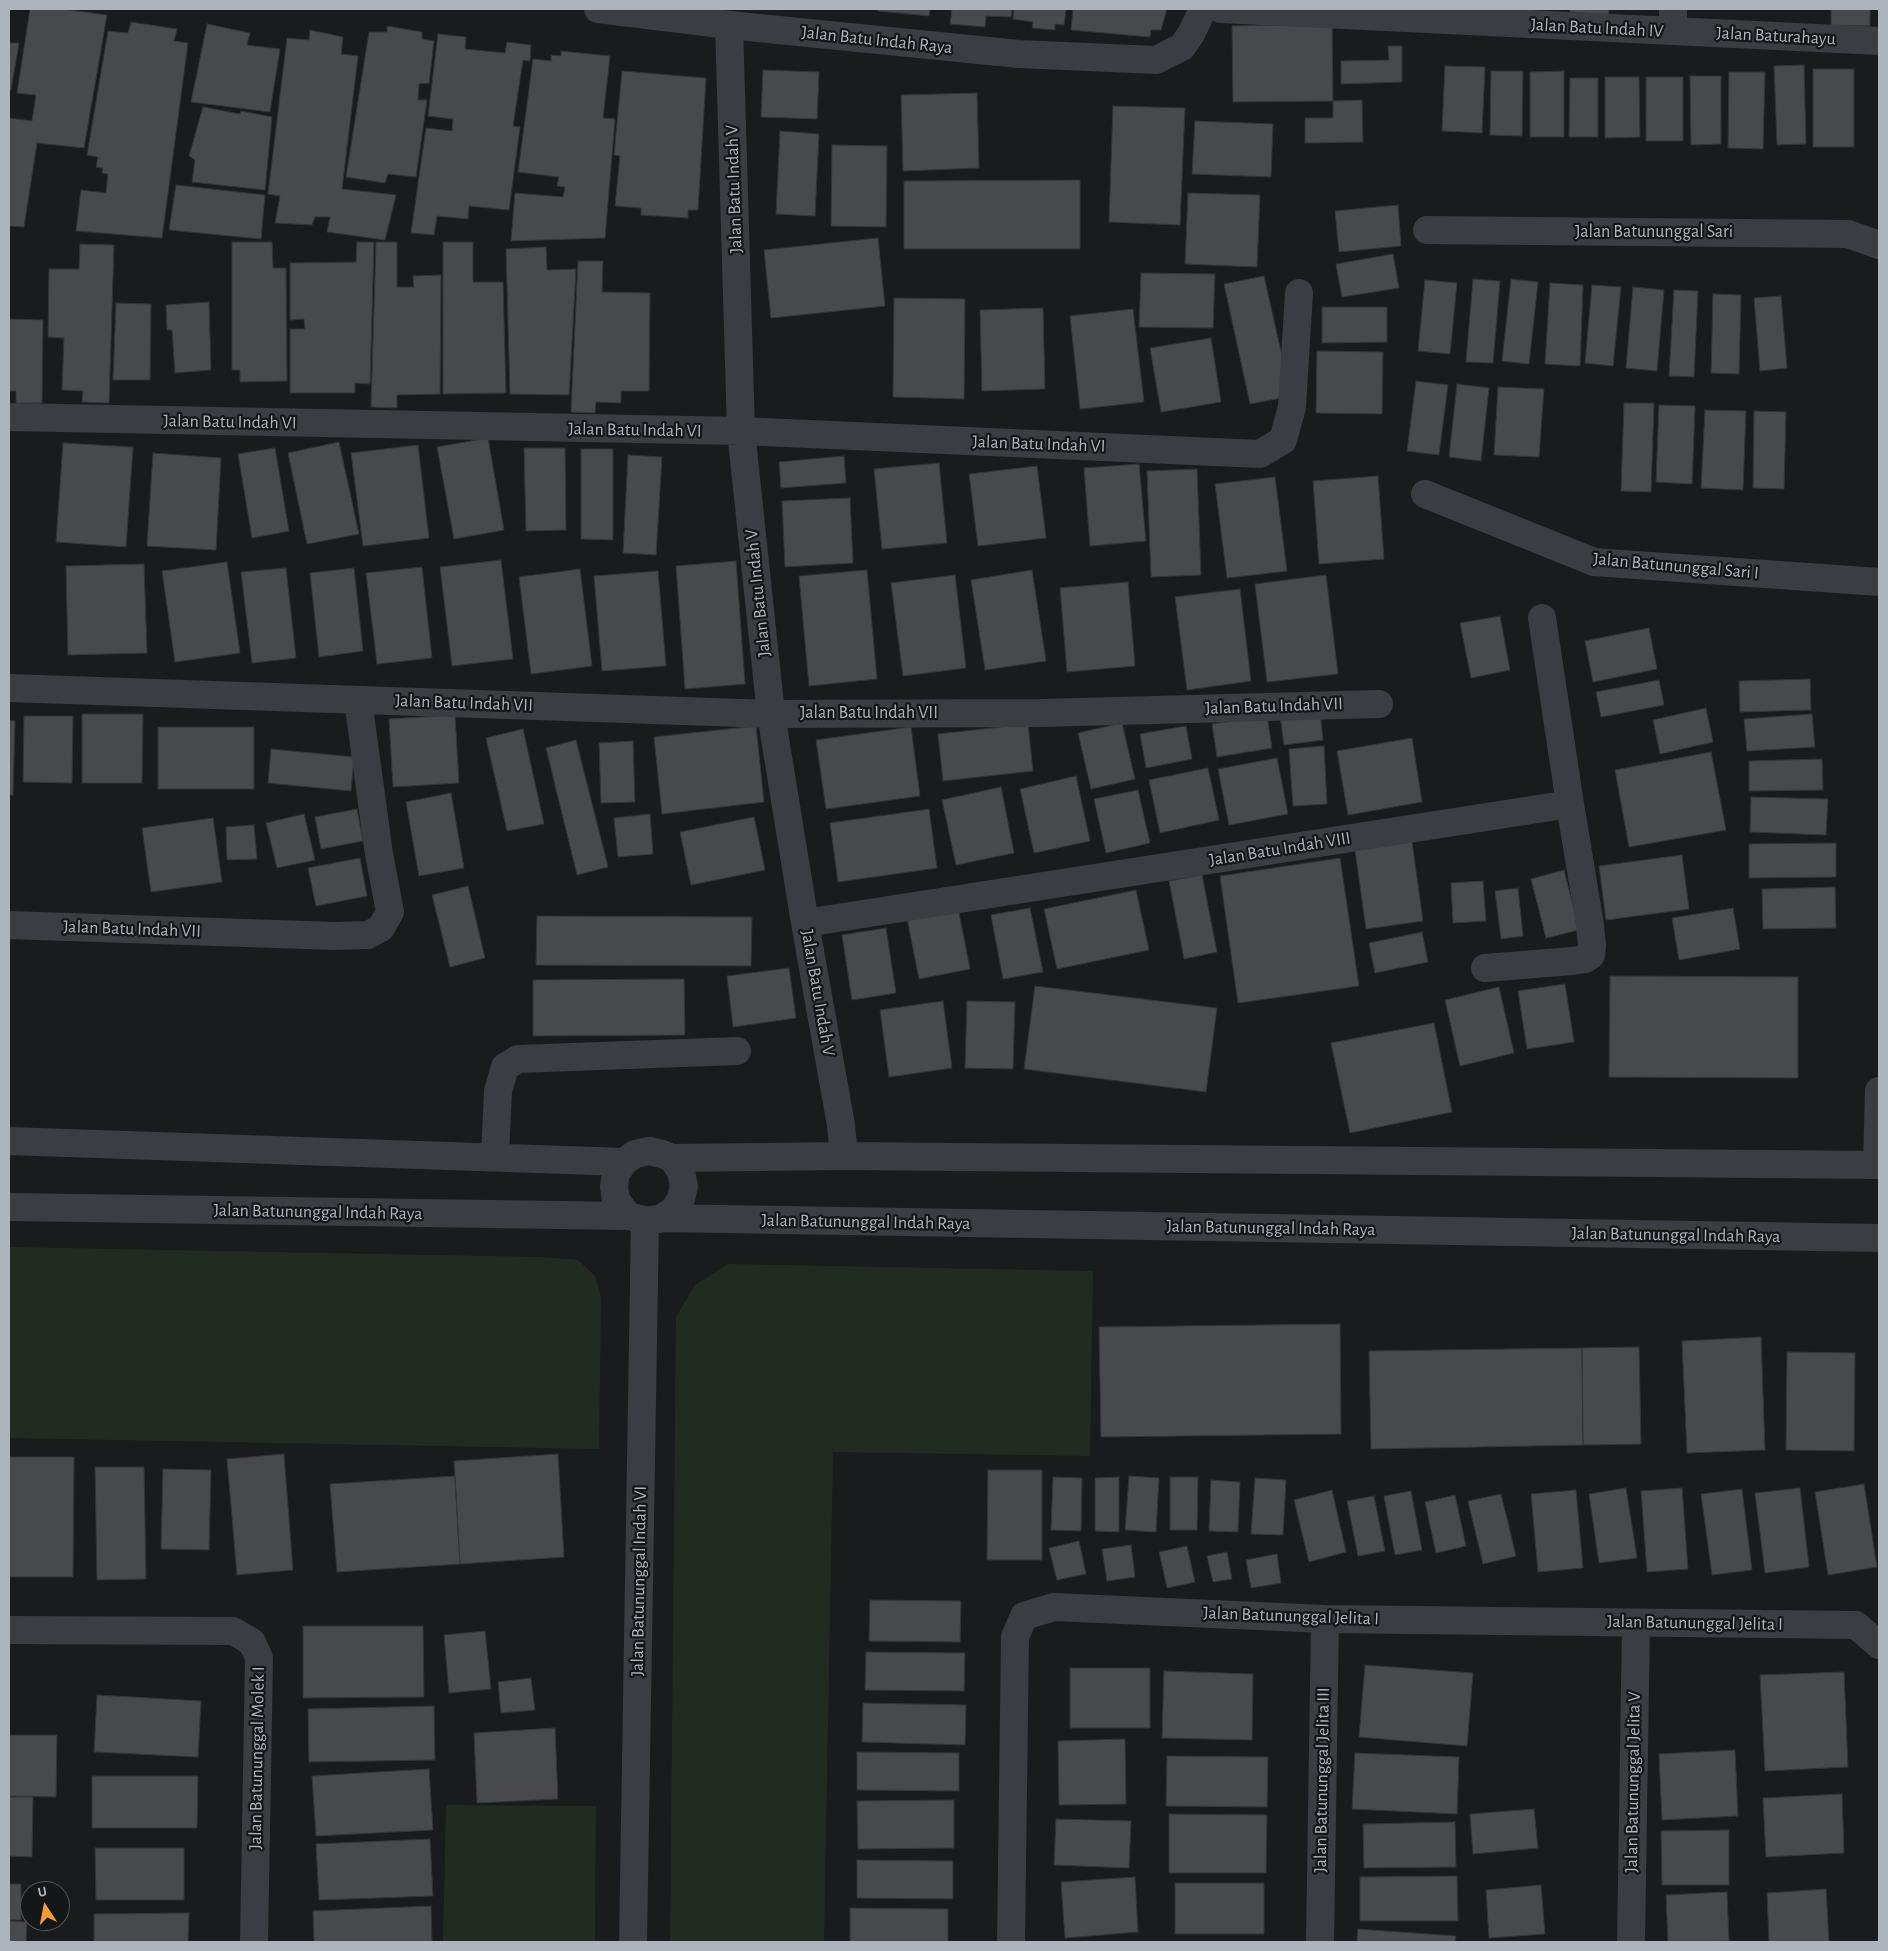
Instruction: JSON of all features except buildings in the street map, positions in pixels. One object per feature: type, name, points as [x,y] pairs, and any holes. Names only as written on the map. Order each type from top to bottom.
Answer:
[{"type":"street","name":"Jalan Batu Indah Raya","points":[[598,9],[672,13],[729,24],[1019,54],[1156,60],[1182,47],[1191,34],[1203,9]]},
{"type":"street","name":"Jalan Batu Indah IV","points":[[1221,9],[1673,20]]},
{"type":"street","name":"Jalan Baturahayu","points":[[1673,20],[1879,42]]},
{"type":"street","name":"Jalan Batu Indah V","points":[[729,24],[741,431],[771,714],[805,923],[832,1069],[844,1156]]},
{"type":"street","name":"Jalan Batununggal Sari","points":[[1427,230],[1848,234],[1879,245]]},
{"type":"street","name":"Jalan Batu Indah VI","points":[[9,417],[741,431],[1260,454],[1283,440],[1292,406],[1299,293]]},
{"type":"street","name":"Jalan Batununggal Sari I","points":[[1425,494],[1594,562],[1879,582]]},
{"type":"street","points":[[1485,968],[1572,961],[1585,959],[1591,955],[1590,925],[1542,618]]},
{"type":"street","name":"Jalan Batu Indah VII","points":[[9,688],[771,714],[1041,713],[1379,704]]},
{"type":"street","name":"Jalan Batu Indah VII","points":[[9,925],[335,936],[368,935],[381,928],[390,912],[379,854],[358,700]]},
{"type":"street","name":"Jalan Batu Indah VIII","points":[[805,923],[1570,804]]},
{"type":"street","points":[[495,1156],[498,1091],[505,1067],[518,1059],[737,1051]]},
{"type":"street","points":[[672,1158],[681,1172],[684,1186],[681,1199],[674,1210],[645,1218],[616,1200],[614,1187],[616,1173],[624,1162],[635,1154],[649,1151],[672,1158],[844,1156],[1878,1165],[1879,1091]]},
{"type":"street","points":[[9,1141],[495,1156],[624,1162]]},
{"type":"street","name":"Jalan Batununggal Indah Raya","points":[[9,1207],[1879,1238]]},
{"type":"street","name":"Jalan Batununggal Indah VI","points":[[632,1942],[645,1218]]},
{"type":"street","name":"Jalan Batununggal Jelita I","points":[[1011,1942],[1015,1637],[1024,1616],[1054,1607],[1325,1619],[1856,1625],[1879,1644]]},
{"type":"street","name":"Jalan Batununggal Jelita III","points":[[1320,1942],[1325,1619]]},
{"type":"street","name":"Jalan Batununggal Jelita V","points":[[1631,1942],[1636,1623]]},
{"type":"street","name":"Jalan Batununggal Molek I","points":[[9,1630],[234,1631],[252,1642],[259,1658],[254,1942]]},
{"type":"shaded area","points":[[9,1247],[540,1257],[578,1260],[595,1276],[601,1298],[599,1449],[9,1438]]},
{"type":"shaded area","points":[[728,1264],[1093,1271],[1090,1456],[833,1452],[824,1942],[670,1942],[676,1317],[695,1285]]},
{"type":"shaded area","points":[[446,1805],[596,1806],[595,1942],[443,1942]]}]
